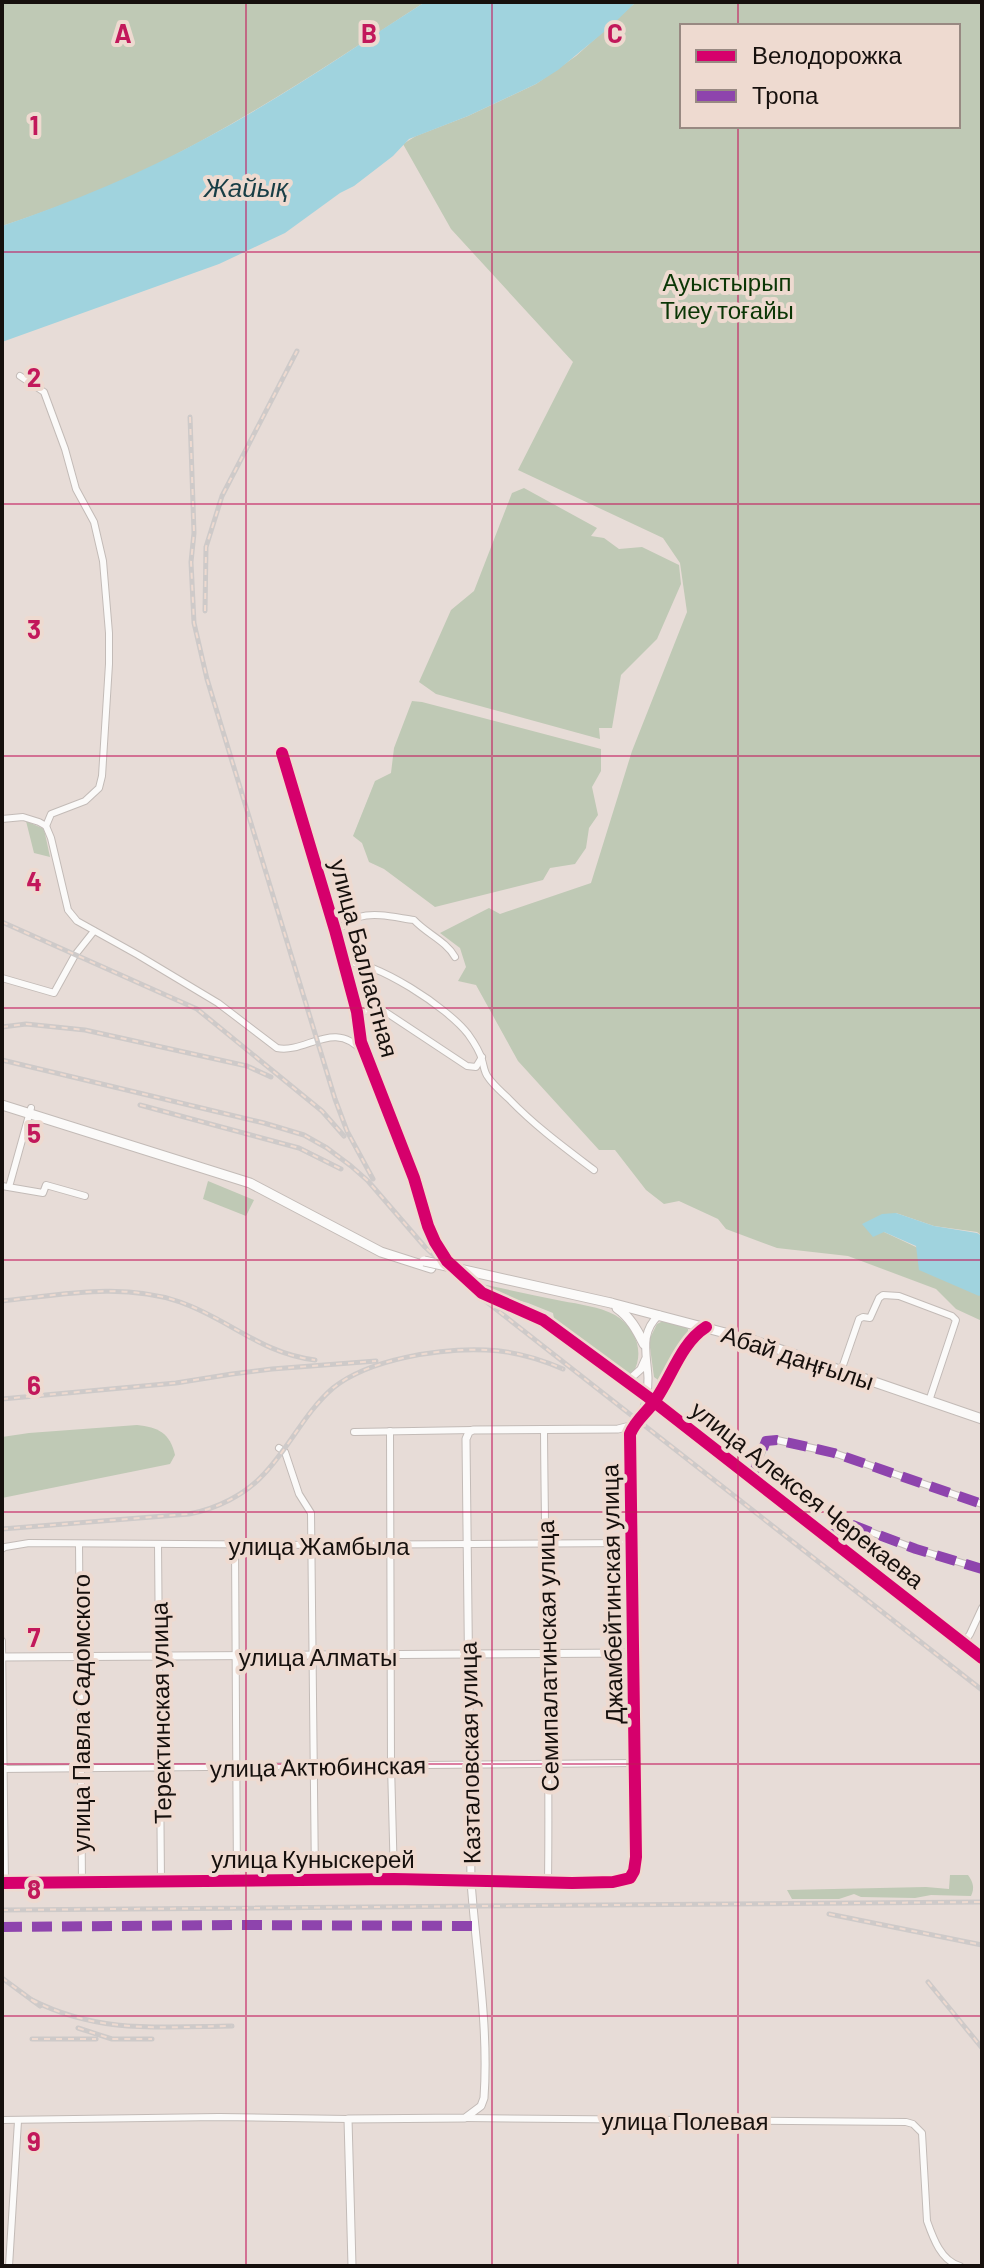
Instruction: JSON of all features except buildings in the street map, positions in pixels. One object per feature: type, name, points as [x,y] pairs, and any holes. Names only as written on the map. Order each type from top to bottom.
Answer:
[{"type":"main road","name":"Абай даңғылы","points":[[2,1102],[253,1178],[385,1248],[428,1265],[611,1303],[706,1327],[982,1419]]},
{"type":"main road","points":[[611,1303],[625,1314],[644,1344]]},
{"type":"street","points":[[20,376],[44,392],[76,489],[94,522],[103,561],[109,633],[108,690],[99,788],[85,801],[51,814],[46,826]]},
{"type":"street","name":"улица Балластная","points":[[282,753],[335,930],[357,1012],[361,1042],[414,1178],[428,1226],[447,1261]]},
{"type":"street","points":[[2,819],[23,817],[46,826],[68,910],[77,921],[218,1003],[277,1048],[287,1049],[320,1039],[337,1038],[354,1043],[369,1062]]},
{"type":"street","points":[[335,930],[356,917],[414,920],[449,947],[455,957]]},
{"type":"street","points":[[2,978],[54,993],[75,955],[94,931]]},
{"type":"street","points":[[343,962],[355,961],[373,968],[448,1013],[468,1034],[482,1057],[486,1075],[521,1112],[594,1170]]},
{"type":"street","points":[[357,1012],[381,1009],[467,1066],[476,1067],[482,1057]]},
{"type":"street","points":[[31,1111],[6,1186],[43,1193],[46,1185],[85,1196]]},
{"type":"street","name":"улица Алексея Черекаева","points":[[447,1261],[482,1293],[543,1320],[651,1399],[982,1658]]},
{"type":"street","points":[[841,1371],[859,1319],[870,1318],[883,1295],[899,1296],[956,1320],[929,1401]]},
{"type":"street","points":[[651,1399],[644,1344],[648,1329],[659,1315]]},
{"type":"street","points":[[354,1432],[618,1429],[634,1425],[691,1340],[706,1327]]},
{"type":"street","points":[[619,1376],[631,1378],[636,1375],[646,1358]]},
{"type":"street","name":"Джамбейтинская улица","points":[[624,1881],[633,1875],[636,1866],[630,1444],[634,1425]]},
{"type":"street","name":"Казталовская улица","points":[[465,2118],[481,2106],[486,2078],[482,1981],[474,1936],[471,1881],[465,1443],[467,1435],[473,1430]]},
{"type":"street","name":"Семипалатинская улица","points":[[544,1430],[550,1764],[548,1882]]},
{"type":"street","points":[[390,1431],[394,1879]]},
{"type":"street","points":[[752,1477],[766,1441],[777,1440],[834,1453],[982,1504]]},
{"type":"street","points":[[279,1448],[285,1452],[299,1494],[311,1513],[315,1880]]},
{"type":"street","points":[[830,1539],[839,1525],[847,1523],[982,1569]]},
{"type":"street","name":"улица Жамбыла","points":[[4,1548],[29,1543],[633,1543]]},
{"type":"street","name":"улица Павла Садомского","points":[[79,1544],[82,1882]]},
{"type":"street","name":"Теректинская улица","points":[[158,1544],[161,1881]]},
{"type":"street","points":[[235,1545],[237,1881]]},
{"type":"street","points":[[963,1644],[982,1608]]},
{"type":"street","points":[[2,1641],[4,1883]]},
{"type":"street","name":"улица Алматы","points":[[3,1657],[634,1653]]},
{"type":"street","name":"улица Актюбинская","points":[[3,1769],[635,1763]]},
{"type":"street","name":"улица Куныскерей","points":[[4,1883],[394,1879],[624,1881]]},
{"type":"street","points":[[2,2120],[465,2118]]},
{"type":"street","name":"улица Полевая","points":[[465,2118],[906,2122],[922,2133],[929,2228],[946,2259],[960,2266]]},
{"type":"street","points":[[348,2119],[352,2266]]},
{"type":"street","points":[[9,2266],[18,2121]]},
{"type":"green space","points":[[2,2],[425,2],[216,133],[109,187],[2,226]]},
{"type":"green space","name":"Ауыстырып Тиеу тоғайы","points":[[636,2],[982,2],[982,1236],[977,1232],[934,1226],[896,1213],[884,1232],[916,1247],[979,1295],[982,1294],[982,1321],[956,1309],[936,1289],[848,1256],[777,1248],[726,1229],[718,1219],[679,1201],[664,1204],[646,1190],[615,1150],[599,1150],[518,1061],[476,985],[458,981],[466,967],[460,948],[440,933],[489,908],[500,914],[591,883],[632,751],[687,612],[680,563],[663,538],[518,470],[573,362],[451,229],[403,144],[536,84],[576,56]]},
{"type":"green space","points":[[524,488],[597,528],[591,536],[604,538],[619,549],[642,547],[679,565],[681,584],[657,639],[621,675],[612,728],[599,728],[600,739],[436,694],[419,682],[451,610],[474,591],[512,493]]},
{"type":"green space","points":[[412,701],[601,749],[601,771],[592,787],[598,815],[589,828],[586,848],[575,864],[550,868],[543,880],[435,907],[384,869],[369,862],[362,843],[353,836],[375,781],[391,773],[394,748]]},
{"type":"green space","points":[[26,821],[44,829],[50,857],[34,853]]},
{"type":"green space","points":[[208,1181],[254,1200],[246,1216],[203,1199]]},
{"type":"green space","points":[[477,1283],[589,1306],[615,1315],[628,1326],[636,1341],[638,1357],[633,1373],[621,1373],[555,1324],[553,1313],[491,1293]]},
{"type":"green space","points":[[663,1321],[684,1325],[688,1336],[661,1382],[654,1377],[649,1340],[657,1324]]},
{"type":"green space","points":[[137,1425],[151,1427],[166,1436],[175,1455],[170,1464],[2,1498],[2,1437]]},
{"type":"green space","points":[[950,1875],[968,1875],[973,1885],[971,1896],[931,1895],[915,1898],[861,1897],[854,1894],[839,1899],[792,1899],[787,1890],[949,1889]]},
{"type":"water","name":"Жайық","points":[[425,2],[636,2],[558,70],[536,84],[468,116],[409,139],[393,156],[354,186],[285,233],[219,264],[2,342],[2,226],[107,186],[208,137],[291,89]]},
{"type":"water","points":[[896,1213],[934,1226],[982,1236],[982,1294],[979,1296],[919,1270],[916,1246],[884,1232],[873,1237],[862,1224],[882,1214]]},
{"type":"railway","points":[[205,611],[206,547],[222,496],[297,351]]},
{"type":"railway","points":[[190,417],[194,623],[207,679],[335,1099],[347,1131],[373,1179]]},
{"type":"railway","points":[[2,922],[197,1009],[322,1111],[344,1136]]},
{"type":"railway","points":[[2,1027],[26,1024],[85,1030],[247,1066],[271,1077]]},
{"type":"railway","points":[[2,1060],[264,1123],[304,1135],[327,1148],[368,1181],[425,1247],[469,1288],[982,1690]]},
{"type":"railway","points":[[140,1105],[299,1148],[341,1169]]},
{"type":"railway","points":[[2,1301],[114,1291],[158,1296],[198,1309],[278,1350],[315,1360]]},
{"type":"railway","points":[[2,1529],[189,1514],[220,1505],[239,1495],[264,1474],[333,1388],[366,1370],[406,1357],[486,1350],[525,1356],[563,1369]]},
{"type":"railway","points":[[2,1399],[176,1383],[272,1369],[376,1361]]},
{"type":"railway","points":[[2,1910],[982,1902]]},
{"type":"railway","points":[[829,1914],[982,1945]]},
{"type":"railway","points":[[2,1978],[40,2006]]},
{"type":"railway","points":[[928,1982],[982,2048]]},
{"type":"railway","points":[[32,2000],[81,2019],[106,2023],[155,2027],[232,2026]]},
{"type":"railway","points":[[78,2028],[112,2039],[152,2039]]},
{"type":"railway","points":[[32,2039],[96,2039]]},
{"type":"marked path","points":[[752,1477],[766,1441],[777,1440],[834,1453],[982,1504]]},
{"type":"marked path","points":[[830,1539],[839,1525],[847,1523],[982,1569]]},
{"type":"marked path","points":[[2,1927],[474,1926]]},
{"type":"cycle path","points":[[282,753],[335,930],[357,1012],[361,1042],[414,1178],[428,1226],[447,1261],[482,1293],[543,1320],[648,1397],[982,1658]]},
{"type":"cycle path","points":[[2,1883],[394,1879],[572,1883],[613,1882],[630,1878],[636,1857],[630,1434],[656,1399],[683,1351],[706,1327]]}]
